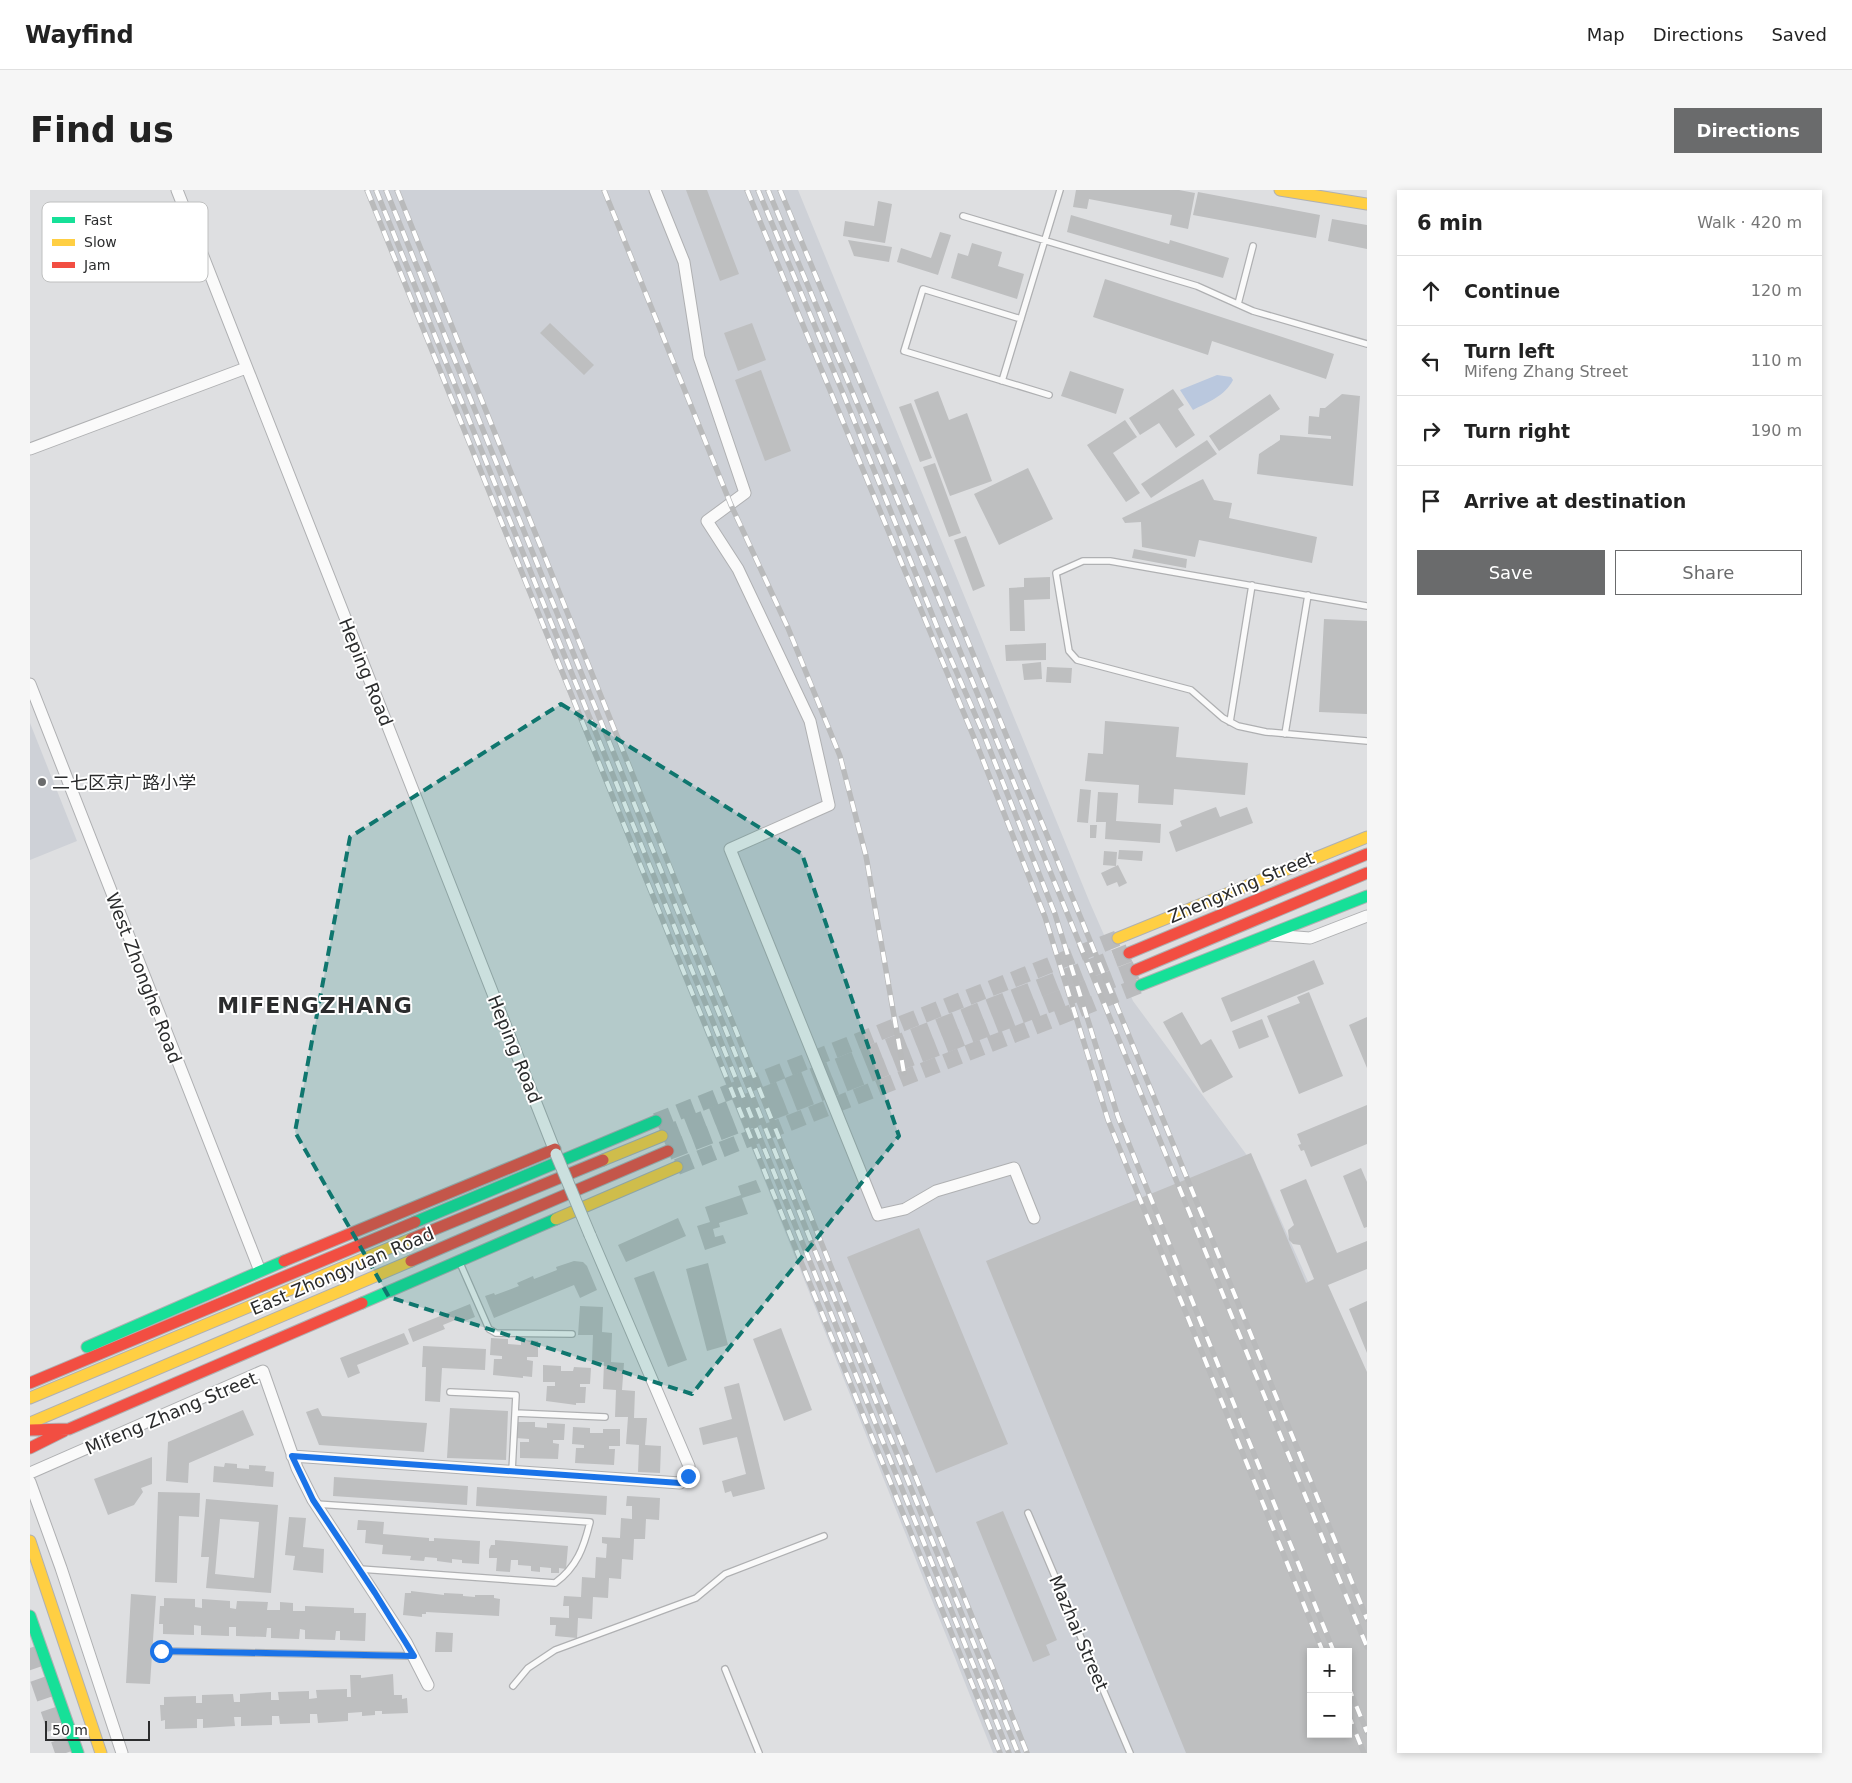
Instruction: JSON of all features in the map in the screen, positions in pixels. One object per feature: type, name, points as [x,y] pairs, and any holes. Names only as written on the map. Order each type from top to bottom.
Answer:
[{"type":"main road","points":[[1280,190],[1367,204]]},
{"type":"main road","points":[[1118,938],[1367,836]]},
{"type":"main road","name":"Zhengxing Street","points":[[1128,953],[1367,854]]},
{"type":"main road","name":"Zhengxing Street","points":[[1136,970],[1367,874]]},
{"type":"main road","points":[[1141,985],[1367,896]]},
{"type":"main road","points":[[30,1383],[656,1121]]},
{"type":"main road","name":"East Zhongyuan Road","points":[[30,1398],[94,1369],[662,1136]]},
{"type":"main road","points":[[30,1372],[260,1271],[555,1151]]},
{"type":"main road","name":"East Zhongyuan Road","points":[[30,1423],[668,1151]]},
{"type":"main road","points":[[30,1448],[70,1428],[458,1259],[676,1167]]},
{"type":"main road","points":[[30,1430],[70,1428]]},
{"type":"main road","points":[[30,1541],[101,1753]]},
{"type":"main road","points":[[30,1616],[78,1753]]},
{"type":"street","name":"Heping Road","points":[[177,190],[182,202]]},
{"type":"street","points":[[655,190],[684,262],[699,356],[745,494],[708,521],[738,569],[810,721],[829,806],[730,848],[878,1216],[905,1209],[936,1192],[1014,1168],[1034,1218]]},
{"type":"street","name":"Heping Road","points":[[208,270],[555,1151],[689,1466],[688,1476],[680,1483],[292,1456]]},
{"type":"street","points":[[30,449],[246,368]]},
{"type":"street","name":"West Zhonghe Road","points":[[30,684],[260,1271]]},
{"type":"street","points":[[1269,935],[1310,938],[1367,916]]},
{"type":"street","name":"Mifeng Zhang Street","points":[[30,1473],[263,1372],[292,1456],[316,1504],[414,1656],[428,1685]]},
{"type":"street","points":[[30,1482],[61,1568],[122,1753]]},
{"type":"lane","points":[[1002,380],[1060,190]]},
{"type":"lane","points":[[963,216],[1197,286],[1238,304],[1367,344]]},
{"type":"lane","points":[[1238,304],[1253,246]]},
{"type":"lane","points":[[1021,319],[922,290],[904,351],[1049,395]]},
{"type":"lane","points":[[1367,606],[1102,560],[1083,560],[1056,573],[1069,651],[1077,660],[1191,690],[1222,718],[1248,728],[1285,734],[1367,741]]},
{"type":"lane","points":[[1230,722],[1252,585]]},
{"type":"lane","points":[[1285,734],[1308,595]]},
{"type":"lane","points":[[458,1259],[489,1329],[496,1333],[572,1334]]},
{"type":"lane","points":[[450,1392],[516,1395],[512,1472]]},
{"type":"lane","points":[[515,1413],[606,1417]]},
{"type":"lane","points":[[316,1504],[590,1522],[583,1548],[569,1573],[555,1583],[359,1569]]},
{"type":"lane","name":"Mazhai Street","points":[[1028,1513],[1130,1753]]},
{"type":"lane","points":[[513,1686],[528,1668],[555,1650],[696,1598],[725,1574],[824,1536]]},
{"type":"lane","points":[[696,1598],[699,1605]]},
{"type":"lane","points":[[161,1651],[414,1656]]},
{"type":"lane","points":[[725,1670],[759,1753]]},
{"type":"highlighted area","points":[[561,704],[802,854],[899,1136],[692,1394],[389,1297],[295,1132],[350,837]]},
{"type":"shaded area","points":[[365,190],[798,190],[1090,903],[1133,1001],[1260,1173],[1314,1295],[1367,1753],[993,1753],[762,1174]]},
{"type":"shaded area","points":[[1217,375],[1231,377],[1233,380],[1230,386],[1221,394],[1193,410],[1180,390]]},
{"type":"shaded area","name":"二七区京广路小学","points":[[30,723],[77,841],[30,860]]},
{"type":"building","points":[[686,190],[707,190],[739,274],[720,281]]},
{"type":"building","points":[[1076,190],[1179,190],[1195,193],[1188,229],[1170,225],[1172,215],[1089,199],[1087,209],[1073,207]]},
{"type":"building","points":[[1198,192],[1320,215],[1316,238],[1193,215]]},
{"type":"building","points":[[878,201],[892,204],[885,243],[843,236],[845,221],[874,226]]},
{"type":"building","points":[[1071,215],[1169,244],[1170,240],[1229,258],[1223,278],[1067,232]]},
{"type":"building","points":[[1332,219],[1367,225],[1367,249],[1328,241]]},
{"type":"building","points":[[940,232],[951,235],[938,275],[897,262],[901,248],[931,258]]},
{"type":"building","points":[[848,240],[892,247],[889,262],[854,256]]},
{"type":"building","points":[[972,243],[1002,252],[998,266],[1024,274],[1017,299],[951,278],[958,253],[968,256]]},
{"type":"building","points":[[1105,279],[1334,354],[1326,379],[1212,341],[1208,355],[1093,317]]},
{"type":"building","points":[[550,323],[594,365],[584,375],[540,333]]},
{"type":"building","points":[[752,323],[766,360],[738,371],[724,333]]},
{"type":"building","points":[[761,370],[791,451],[765,461],[735,380]]},
{"type":"building","points":[[1070,371],[1124,389],[1116,414],[1061,396]]},
{"type":"building","points":[[1173,389],[1184,405],[1178,409],[1195,435],[1176,448],[1159,423],[1140,435],[1129,418]]},
{"type":"building","points":[[938,391],[949,420],[967,413],[992,481],[950,496],[914,400]]},
{"type":"building","points":[[1270,394],[1280,409],[1219,451],[1209,436]]},
{"type":"building","points":[[1342,394],[1360,396],[1353,486],[1257,474],[1259,454],[1280,440],[1280,435],[1331,439],[1331,436],[1308,434],[1309,416],[1319,417],[1320,408],[1325,408]]},
{"type":"building","points":[[911,403],[932,458],[920,462],[899,407]]},
{"type":"building","points":[[1125,420],[1137,437],[1113,453],[1140,493],[1126,502],[1087,445]]},
{"type":"building","points":[[1207,440],[1217,454],[1151,498],[1141,484]]},
{"type":"building","points":[[935,463],[961,533],[949,537],[923,467]]},
{"type":"building","points":[[1028,468],[1053,519],[999,545],[974,494]]},
{"type":"building","points":[[1203,479],[1214,500],[1232,503],[1229,518],[1317,537],[1312,563],[1199,540],[1195,557],[1142,547],[1141,522],[1125,523],[1122,518]]},
{"type":"building","points":[[966,536],[985,586],[973,591],[954,540]]},
{"type":"building","points":[[1134,549],[1187,559],[1186,568],[1132,558]]},
{"type":"building","points":[[1050,577],[1050,599],[1024,600],[1025,631],[1010,631],[1009,588],[1024,587],[1024,578]]},
{"type":"building","points":[[1324,619],[1367,621],[1367,714],[1319,712]]},
{"type":"building","points":[[1046,643],[1046,660],[1006,661],[1005,645]]},
{"type":"building","points":[[1041,662],[1042,679],[1024,680],[1022,664]]},
{"type":"building","points":[[1047,667],[1072,668],[1071,683],[1046,682]]},
{"type":"building","points":[[1105,721],[1179,727],[1176,757],[1248,763],[1245,795],[1174,789],[1173,805],[1138,803],[1139,785],[1085,781],[1088,753],[1103,754]]},
{"type":"building","points":[[1080,789],[1091,790],[1088,823],[1077,822]]},
{"type":"building","points":[[1098,792],[1118,793],[1116,821],[1161,824],[1160,843],[1105,839],[1106,822],[1096,822]]},
{"type":"building","points":[[1216,807],[1220,817],[1247,807],[1253,823],[1176,852],[1169,832],[1182,826],[1180,821]]},
{"type":"building","points":[[1090,825],[1097,825],[1096,838],[1090,838]]},
{"type":"building","points":[[1119,850],[1143,851],[1142,861],[1118,859]]},
{"type":"building","points":[[1104,851],[1117,852],[1116,866],[1103,865]]},
{"type":"building","points":[[1118,865],[1127,883],[1119,887],[1117,882],[1107,886],[1101,873]]},
{"type":"building","points":[[1314,960],[1324,984],[1231,1022],[1221,998]]},
{"type":"building","points":[[1309,992],[1343,1076],[1299,1094],[1267,1016],[1300,1003],[1297,997]]},
{"type":"building","points":[[1182,1012],[1201,1045],[1211,1039],[1233,1077],[1203,1093],[1163,1022]]},
{"type":"building","points":[[1367,1017],[1367,1068],[1349,1025]]},
{"type":"building","points":[[1262,1019],[1269,1037],[1239,1049],[1232,1031]]},
{"type":"building","points":[[1367,1105],[1367,1144],[1311,1167],[1304,1150],[1301,1151],[1298,1145],[1301,1144],[1297,1134]]},
{"type":"building","points":[[1251,1153],[1306,1283],[1314,1279],[1300,1245],[1293,1244],[1289,1240],[1288,1230],[1294,1225],[1280,1190],[1306,1179],[1337,1253],[1367,1241],[1367,1269],[1328,1285],[1367,1372],[1367,1753],[1186,1753],[986,1261]]},
{"type":"building","points":[[1361,1168],[1367,1182],[1367,1227],[1364,1228],[1343,1176]]},
{"type":"building","points":[[756,1180],[761,1192],[742,1198],[748,1214],[719,1223],[720,1227],[713,1229],[715,1237],[723,1235],[726,1243],[705,1250],[697,1226],[710,1222],[705,1207],[741,1195],[738,1186]]},
{"type":"building","points":[[678,1218],[686,1236],[626,1262],[618,1245]]},
{"type":"building","points":[[919,1228],[1008,1444],[936,1473],[847,1257]]},
{"type":"building","points":[[574,1261],[583,1262],[587,1266],[597,1290],[580,1298],[574,1285],[494,1318],[485,1296],[494,1293],[495,1295],[519,1286],[517,1283],[533,1276],[534,1279],[557,1270],[556,1267]]},
{"type":"building","points":[[708,1263],[728,1345],[707,1351],[686,1269]]},
{"type":"building","points":[[654,1271],[687,1360],[668,1367],[634,1278]]},
{"type":"building","points":[[1367,1301],[1367,1353],[1349,1309]]},
{"type":"building","points":[[470,1304],[475,1317],[462,1322],[460,1318],[443,1325],[445,1329],[413,1342],[408,1329]]},
{"type":"building","points":[[580,1306],[603,1307],[602,1332],[612,1333],[611,1362],[624,1363],[622,1390],[635,1391],[634,1418],[647,1418],[645,1445],[661,1446],[660,1473],[638,1472],[639,1445],[626,1444],[628,1417],[615,1417],[616,1390],[603,1389],[604,1362],[592,1361],[593,1335],[578,1335]]},
{"type":"building","points":[[781,1328],[812,1410],[784,1421],[753,1339]]},
{"type":"building","points":[[404,1333],[409,1344],[357,1365],[360,1373],[348,1378],[340,1358]]},
{"type":"building","points":[[491,1338],[508,1339],[508,1344],[521,1345],[521,1340],[538,1341],[538,1357],[527,1357],[527,1360],[533,1361],[532,1377],[493,1375],[494,1359],[502,1359],[502,1356],[490,1355]]},
{"type":"building","points":[[423,1346],[486,1349],[485,1370],[442,1368],[440,1402],[425,1401],[426,1367],[422,1367]]},
{"type":"building","points":[[543,1365],[561,1366],[561,1371],[573,1371],[574,1367],[591,1368],[590,1384],[580,1384],[580,1387],[586,1387],[585,1403],[576,1403],[576,1405],[546,1401],[547,1386],[555,1386],[555,1382],[543,1382]]},
{"type":"building","points":[[739,1383],[765,1489],[733,1497],[731,1491],[725,1493],[722,1481],[746,1474],[737,1437],[703,1445],[699,1428],[732,1419],[724,1387]]},
{"type":"building","points":[[318,1408],[322,1416],[427,1423],[424,1452],[319,1445],[306,1412]]},
{"type":"building","points":[[450,1408],[508,1411],[506,1460],[447,1458]]},
{"type":"building","points":[[243,1410],[254,1435],[189,1463],[188,1483],[166,1481],[168,1442]]},
{"type":"building","points":[[517,1422],[535,1422],[535,1427],[547,1428],[547,1423],[565,1424],[564,1440],[553,1440],[553,1443],[559,1444],[558,1459],[520,1458],[520,1442],[529,1442],[529,1439],[516,1438]]},
{"type":"building","points":[[573,1427],[590,1428],[590,1433],[603,1433],[603,1429],[620,1429],[620,1446],[609,1446],[609,1449],[615,1449],[614,1465],[575,1463],[576,1448],[584,1448],[584,1445],[572,1444]]},
{"type":"building","points":[[152,1457],[152,1484],[141,1488],[143,1492],[134,1505],[108,1515],[94,1479]]},
{"type":"building","points":[[225,1463],[237,1464],[237,1468],[249,1469],[249,1465],[266,1466],[265,1471],[274,1472],[273,1487],[213,1482],[214,1466],[224,1467]]},
{"type":"building","points":[[334,1477],[468,1486],[467,1505],[333,1496]]},
{"type":"building","points":[[477,1487],[607,1496],[606,1515],[476,1506]]},
{"type":"building","points":[[158,1492],[200,1493],[199,1517],[179,1516],[177,1583],[155,1582]]},
{"type":"building","points":[[627,1496],[660,1498],[659,1520],[646,1519],[645,1539],[634,1539],[633,1560],[622,1559],[621,1579],[609,1578],[608,1598],[593,1597],[592,1619],[578,1618],[577,1638],[555,1636],[556,1625],[550,1625],[550,1617],[569,1618],[569,1606],[563,1606],[564,1596],[581,1597],[582,1577],[595,1578],[596,1557],[606,1558],[607,1544],[602,1543],[602,1537],[620,1538],[621,1518],[632,1519],[632,1506],[626,1506]]},
{"type":"building","points":[[206,1499],[278,1505],[271,1593],[206,1588],[209,1557],[201,1557]],"holes":[[[220,1519],[259,1522],[254,1578],[215,1574]]]},
{"type":"building","points":[[1003,1511],[1057,1640],[1046,1645],[1050,1655],[1033,1662],[976,1522]]},
{"type":"building","points":[[289,1517],[306,1518],[303,1547],[324,1549],[323,1573],[293,1570],[295,1556],[285,1555]]},
{"type":"building","points":[[358,1520],[384,1522],[383,1534],[429,1538],[429,1541],[434,1541],[434,1538],[480,1541],[479,1564],[462,1563],[462,1560],[452,1559],[452,1563],[437,1561],[437,1558],[425,1557],[424,1561],[410,1560],[411,1556],[382,1554],[383,1545],[365,1543],[366,1530],[357,1530]]},
{"type":"building","points":[[495,1540],[568,1546],[566,1569],[559,1568],[559,1573],[551,1573],[551,1568],[540,1567],[540,1572],[531,1571],[531,1566],[518,1565],[518,1560],[511,1560],[510,1572],[496,1571],[497,1558],[489,1558],[489,1550],[491,1545],[495,1545]]},
{"type":"building","points":[[411,1591],[444,1595],[444,1593],[463,1594],[463,1596],[475,1597],[475,1595],[494,1595],[494,1598],[500,1599],[499,1616],[426,1612],[426,1614],[422,1614],[422,1617],[403,1615],[405,1593],[411,1593]]},
{"type":"building","points":[[131,1594],[156,1596],[150,1684],[126,1683]]},
{"type":"building","points":[[164,1598],[195,1599],[195,1607],[202,1608],[202,1599],[230,1601],[230,1608],[236,1609],[237,1601],[268,1602],[267,1610],[280,1610],[280,1602],[293,1603],[293,1611],[305,1611],[305,1606],[354,1608],[354,1613],[366,1613],[365,1641],[340,1640],[340,1631],[336,1631],[335,1640],[305,1639],[305,1630],[300,1629],[299,1639],[271,1638],[271,1628],[267,1628],[266,1637],[236,1636],[236,1627],[229,1627],[229,1636],[201,1635],[201,1626],[194,1625],[194,1635],[163,1634],[163,1624],[159,1624],[160,1606],[164,1606]]},
{"type":"building","points":[[436,1632],[453,1633],[452,1652],[435,1652]]},
{"type":"building","points":[[393,1674],[394,1695],[402,1695],[402,1699],[407,1698],[408,1713],[382,1714],[382,1711],[375,1711],[375,1715],[362,1716],[362,1712],[348,1713],[348,1721],[318,1723],[317,1714],[310,1714],[310,1723],[280,1724],[279,1716],[272,1716],[272,1725],[241,1726],[241,1717],[234,1717],[235,1726],[203,1728],[203,1719],[197,1719],[197,1728],[165,1729],[165,1720],[161,1721],[160,1705],[164,1705],[164,1697],[196,1696],[196,1703],[202,1703],[202,1695],[233,1694],[234,1702],[240,1702],[240,1694],[271,1692],[271,1700],[279,1700],[278,1692],[309,1691],[309,1699],[317,1698],[316,1690],[347,1689],[347,1697],[351,1697],[350,1675],[361,1675],[361,1678]]},
{"type":"tunnel","points":[[656,1121],[1118,938]]},
{"type":"tunnel","points":[[662,1136],[1129,953]]},
{"type":"tunnel","points":[[668,1151],[1136,970]]},
{"type":"tunnel","points":[[677,1167],[1141,985]]},
{"type":"tunnel","points":[[30,1648],[66,1753]]},
{"type":"railway","points":[[367,190],[1000,1753]]},
{"type":"railway","points":[[376,190],[1009,1753]]},
{"type":"railway","points":[[386,190],[1018,1753]]},
{"type":"railway","points":[[397,190],[1027,1753]]},
{"type":"railway","points":[[604,190],[731,505],[788,628],[840,756],[866,856],[904,1073]]},
{"type":"railway","points":[[747,190],[975,740],[1045,917],[1108,1120],[1321,1648]]},
{"type":"railway","points":[[758,190],[845,398],[940,634],[984,735],[1055,914],[1118,1117],[1332,1648]]},
{"type":"railway","points":[[768,190],[942,607],[1367,1647]]},
{"type":"railway","points":[[780,190],[951,600],[1367,1619]]},
{"type":"railway","points":[[1351,1693],[1367,1732]]},
{"type":"railway","points":[[1352,1724],[1364,1753]]},
{"type":"traffic: fast","points":[[1141,985],[1367,896]]},
{"type":"traffic: fast","points":[[415,1222],[656,1121]]},
{"type":"traffic: fast","points":[[362,1303],[556,1219]]},
{"type":"traffic: fast","points":[[87,1347],[284,1261]]},
{"type":"traffic: fast","points":[[30,1616],[78,1753]]},
{"type":"traffic: slow","points":[[1280,190],[1367,204]]},
{"type":"traffic: slow","points":[[1118,938],[1367,837]]},
{"type":"traffic: slow","points":[[603,1160],[662,1136]]},
{"type":"traffic: slow","points":[[556,1219],[677,1167]]},
{"type":"traffic: slow","points":[[30,1398],[411,1239]]},
{"type":"traffic: slow","points":[[30,1423],[411,1261]]},
{"type":"traffic: slow","points":[[30,1541],[101,1753]]},
{"type":"traffic: jam","points":[[1129,953],[1367,854]]},
{"type":"traffic: jam","points":[[1136,970],[1367,873]]},
{"type":"traffic: jam","points":[[284,1261],[555,1149]]},
{"type":"traffic: jam","points":[[411,1261],[668,1151]]},
{"type":"traffic: jam","points":[[411,1239],[603,1160]]},
{"type":"traffic: jam","points":[[30,1383],[415,1222]]},
{"type":"traffic: jam","points":[[30,1430],[69,1429],[362,1303]]},
{"type":"traffic: jam","points":[[30,1448],[64,1431]]},
{"type":"place","name":"二七区京广路小学","points":[[42,782]]},
{"type":"district","name":"MIFENGZHANG","points":[[315,1005]]},
{"type":"route","points":[[161,1651],[414,1656],[375,1593],[313,1500],[292,1456],[680,1483],[688,1476]]}]
